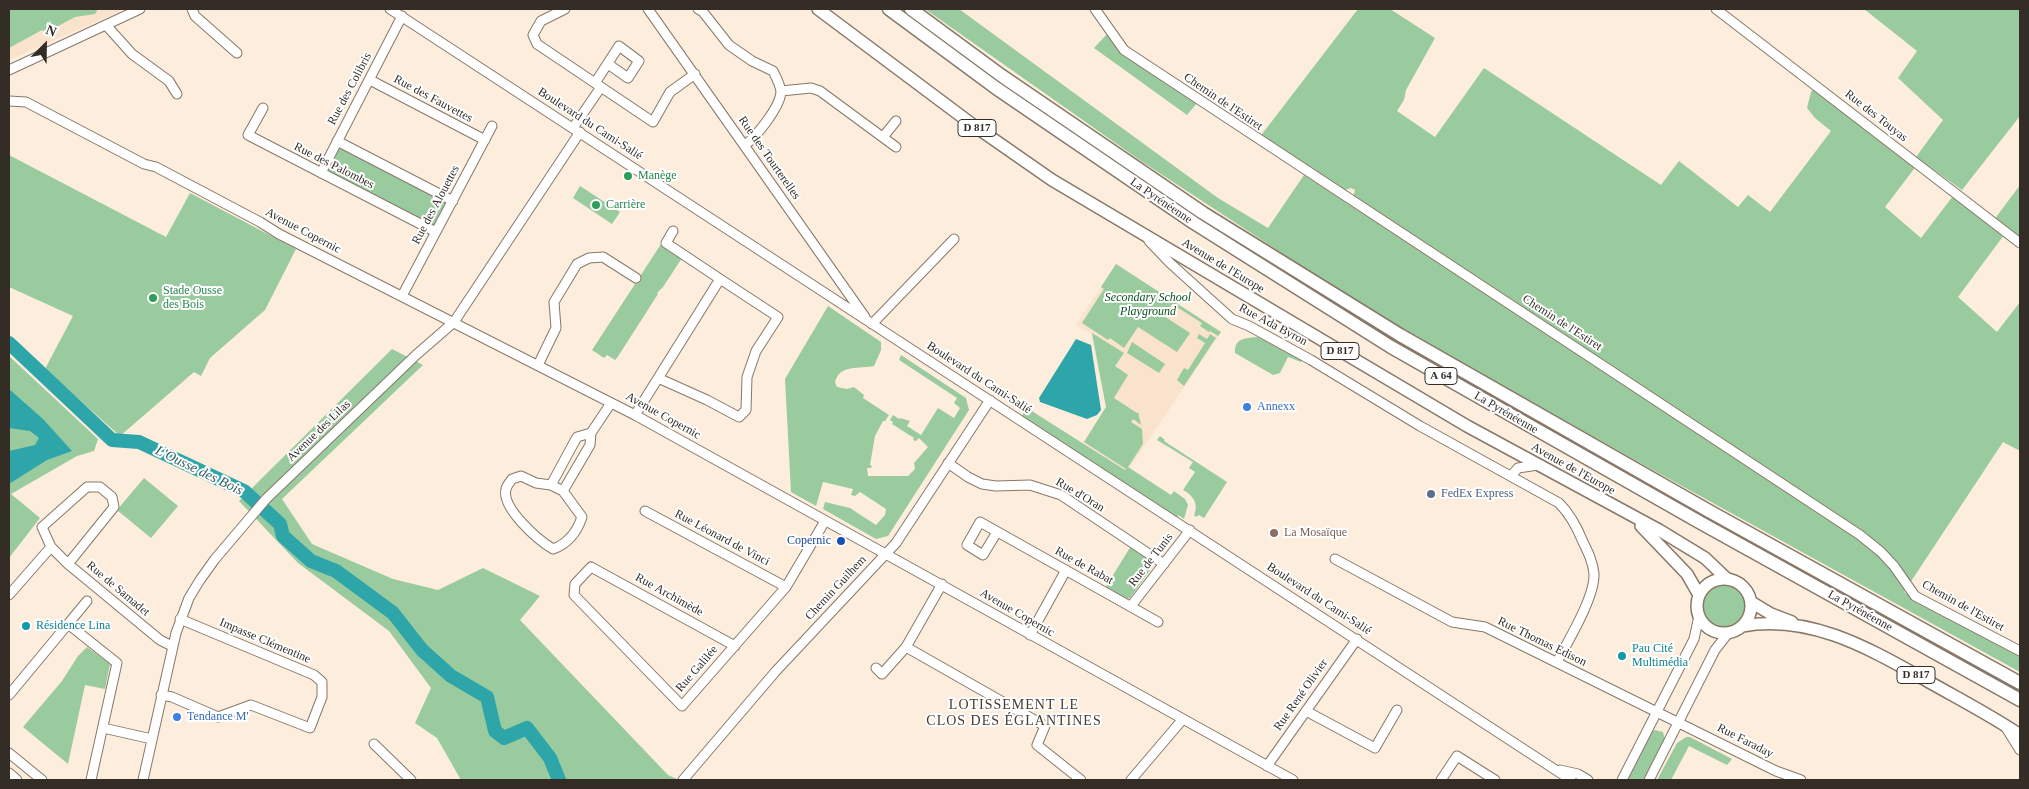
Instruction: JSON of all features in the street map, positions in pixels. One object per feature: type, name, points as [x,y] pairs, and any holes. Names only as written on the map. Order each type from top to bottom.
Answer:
[{"type":"highway","name":"La Pyrénéenne","points":[[889,9],[996,88],[1186,218],[1391,347],[1701,523],[2020,700]]},
{"type":"highway","name":"La Pyrénéenne","points":[[911,9],[1002,76],[1203,213],[1400,335],[1709,511],[2020,683]]},
{"type":"main road","name":"Avenue de l'Europe","points":[[818,9],[1025,162],[1402,388],[1633,518],[1659,530],[1706,558],[1727,579]]},
{"type":"main road","name":"Avenue de l'Europe","points":[[1633,518],[1687,574],[1699,595]]},
{"type":"main road","points":[[1727,579],[1740,584],[1746,589],[1751,602],[1750,613],[1742,626],[1729,632],[1717,632],[1711,630],[1699,616],[1697,609],[1699,595],[1711,582],[1727,579]]},
{"type":"main road","name":"D 817","points":[[1751,602],[1771,614],[1805,628]]},
{"type":"main road","name":"D 817","points":[[1742,626],[1760,623],[1805,628],[1856,642],[2004,724],[2020,735]]},
{"type":"street","points":[[9,70],[140,9]]},
{"type":"street","points":[[192,9],[195,16],[237,53]]},
{"type":"street","name":"Boulevard du Cami-Salié","points":[[390,9],[1571,780]]},
{"type":"street","points":[[565,9],[542,21],[533,35],[537,44],[653,122],[670,92],[695,74]]},
{"type":"street","name":"Rue des Tourterelles","points":[[648,9],[870,323]]},
{"type":"street","points":[[698,9],[703,12],[729,45],[752,61],[773,71],[781,91],[778,102],[767,120],[751,141],[745,144]]},
{"type":"street","name":"Chemin de l'Estiret","points":[[1095,9],[1124,50],[1860,535],[1881,552],[1894,566],[1904,583],[1915,596],[2020,651]]},
{"type":"street","name":"Rue des Touyas","points":[[1716,9],[2020,243]]},
{"type":"street","name":"Rue des Colibris","points":[[320,173],[402,16]]},
{"type":"street","points":[[106,24],[132,54],[169,81],[176,94]]},
{"type":"street","name":"Avenue des Lilas","points":[[143,780],[172,646],[188,598],[215,559],[266,499],[416,355],[454,322],[577,130],[608,64]]},
{"type":"street","name":"Rue des Fauvettes","points":[[370,80],[485,140]]},
{"type":"street","points":[[781,91],[811,88],[820,91],[896,147]]},
{"type":"street","name":"Avenue Copernic","points":[[9,101],[26,102],[144,164],[173,176],[279,234],[635,415],[1292,780]]},
{"type":"street","name":"Rue des Palombes","points":[[263,108],[248,135],[436,232]]},
{"type":"street","points":[[883,137],[896,121]]},
{"type":"street","name":"Rue des Alouettes","points":[[402,296],[492,126]]},
{"type":"street","points":[[337,141],[453,201]]},
{"type":"street","points":[[658,378],[707,400],[738,417],[746,410],[747,377],[756,351],[778,317],[666,243],[674,231]]},
{"type":"street","name":"Rue Ada Byron","points":[[1144,235],[1170,263],[1232,319],[1249,326],[1311,360],[1420,426],[1546,494],[1559,503],[1578,530],[1592,563],[1594,576],[1592,590],[1557,662]]},
{"type":"street","points":[[870,323],[954,239]]},
{"type":"street","points":[[538,365],[556,328],[554,302],[577,264],[589,258],[603,257],[636,278]]},
{"type":"street","points":[[635,415],[720,279]]},
{"type":"street","name":"Chemin Guilhem","points":[[683,780],[776,671],[896,543],[990,400]]},
{"type":"street","points":[[563,492],[590,445],[591,433],[611,403]]},
{"type":"street","points":[[551,485],[577,437],[591,433]]},
{"type":"street","name":"Rue d'Oran","points":[[948,463],[982,484],[996,486],[1030,485],[1061,496],[1164,564]]},
{"type":"street","points":[[1511,476],[1518,468],[1538,465]]},
{"type":"street","points":[[521,476],[536,483],[551,485],[563,492],[582,517],[578,528],[563,545],[553,549],[542,542],[524,525],[509,506],[506,498],[506,488],[512,479],[521,476]]},
{"type":"street","points":[[9,595],[50,547],[42,527],[86,487],[100,487],[112,497],[114,507],[68,564]]},
{"type":"street","name":"Rue Léonard de Vinci","points":[[645,511],[786,588]]},
{"type":"street","name":"Rue Galilée","points":[[591,567],[574,584],[574,595],[682,706],[786,588],[825,521]]},
{"type":"street","name":"Rue de Tunis","points":[[1131,606],[1190,530]]},
{"type":"street","name":"Rue de Rabat","points":[[997,532],[1158,622]]},
{"type":"street","name":"Rue de Samadet","points":[[50,547],[160,640],[172,646]]},
{"type":"street","name":"Rue Thomas Edison","points":[[1335,559],[1452,622],[1485,627],[1678,723]]},
{"type":"street","name":"Rue Archimède","points":[[591,567],[735,646]]},
{"type":"street","points":[[1030,635],[1066,570]]},
{"type":"street","points":[[876,668],[882,674],[906,647],[942,584]]},
{"type":"street","points":[[9,695],[87,601]]},
{"type":"street","points":[[1617,780],[1623,777],[1694,639],[1699,616]]},
{"type":"street","name":"Impasse Clémentine","points":[[161,695],[172,697],[218,717],[251,705],[310,728],[323,690],[322,682],[314,675],[180,619]]},
{"type":"street","points":[[68,624],[107,657],[117,663],[91,780]]},
{"type":"street","points":[[1649,780],[1716,650],[1729,632]]},
{"type":"street","name":"Rue René Olivier","points":[[1267,766],[1356,639]]},
{"type":"street","points":[[906,647],[1045,726],[1037,745],[1081,780]]},
{"type":"street","points":[[1306,710],[1376,748],[1398,710]]},
{"type":"street","points":[[1131,780],[1183,719]]},
{"type":"street","name":"Rue Faraday","points":[[1678,723],[1776,771],[1801,780]]},
{"type":"street","points":[[2004,724],[2020,750]]},
{"type":"street","points":[[103,728],[152,739]]},
{"type":"street","points":[[374,744],[411,780]]},
{"type":"street","points":[[9,753],[42,780]]},
{"type":"street","points":[[1440,780],[1457,756],[1495,780]]},
{"type":"street","name":"Boulevard du Cami-Salié","points":[[1554,769],[1578,774],[1588,780]]},
{"type":"street","points":[[9,773],[17,780]]},
{"type":"shaded area","points":[[9,9],[125,9],[9,60]]},
{"type":"shaded area","points":[[1116,264],[1221,332],[1127,472],[1083,443],[1106,406],[1091,334],[1076,325]]},
{"type":"green space","points":[[9,9],[98,9],[95,14],[75,17],[45,33],[42,30],[9,48]]},
{"type":"green space","points":[[925,9],[959,9],[1218,198],[1268,228],[1304,175],[1370,218],[1374,212],[1353,198],[1355,190],[1351,188],[1342,191],[1259,138],[1358,9],[1390,9],[1435,38],[1406,90],[1404,100],[1397,111],[1435,137],[1484,68],[1661,185],[1679,161],[1738,207],[1748,195],[1770,212],[1831,131],[1815,118],[1807,108],[1811,92],[1815,87],[1917,165],[1885,207],[1921,238],[1953,196],[2004,235],[1958,297],[1997,332],[2020,302],[2020,451],[2003,442],[1904,592],[2020,654],[2020,672],[1421,340],[1326,282],[1141,161]]},
{"type":"green space","points":[[1864,9],[2020,9],[2020,116],[1962,190],[1916,157],[1943,120],[1898,78],[1917,51]]},
{"type":"green space","points":[[1107,34],[1120,53],[1198,102],[1187,115],[1094,48]]},
{"type":"green space","points":[[340,142],[448,198],[431,230],[323,174]]},
{"type":"green space","name":"Stade Ousse des Bois","points":[[9,155],[166,237],[190,193],[296,249],[265,310],[210,358],[201,376],[194,372],[120,436],[45,369],[73,316],[9,287]]},
{"type":"green space","points":[[2020,185],[2020,241],[1994,220]]},
{"type":"green space","name":"Carrière","points":[[580,186],[620,212],[612,224],[573,198]]},
{"type":"green space","points":[[663,241],[684,255],[657,293],[617,358],[615,360],[607,355],[604,358],[592,350]]},
{"type":"green space","name":"Secondary School Playground","points":[[1116,264],[1221,332],[1218,336],[1209,332],[1200,326],[1202,323],[1172,304],[1164,316],[1190,333],[1177,352],[1138,327],[1124,348],[1110,338],[1108,340],[1082,323],[1104,289],[1101,287]]},
{"type":"green space","points":[[828,306],[881,342],[881,350],[874,366],[851,368],[841,372],[835,382],[837,387],[847,389],[854,387],[864,395],[863,398],[889,415],[883,421],[875,436],[870,465],[872,466],[867,468],[868,476],[908,476],[915,469],[914,463],[928,447],[919,438],[916,441],[913,440],[914,438],[892,424],[893,422],[890,420],[893,415],[899,419],[910,421],[907,426],[921,435],[938,408],[954,418],[960,408],[954,403],[957,398],[899,360],[901,355],[966,398],[969,410],[888,536],[876,539],[823,509],[825,502],[850,508],[876,525],[885,515],[886,509],[860,492],[855,496],[851,495],[853,489],[823,482],[816,506],[791,492],[785,379]]},
{"type":"green space","points":[[1092,333],[1124,353],[1115,366],[1128,375],[1114,398],[1138,412],[1141,425],[1133,419],[1131,422],[1142,429],[1143,444],[1128,467],[1171,495],[1174,491],[1185,499],[1188,505],[1184,519],[1178,515],[1177,518],[1021,417],[1027,408],[1126,469],[1084,442],[1106,407]]},
{"type":"green space","points":[[1199,334],[1207,339],[1210,334],[1216,338],[1184,386],[1177,380],[1184,368],[1188,370],[1205,343],[1197,338]]},
{"type":"green space","points":[[1258,337],[1302,360],[1301,362],[1288,357],[1280,373],[1273,375],[1235,353],[1236,344],[1245,339]]},
{"type":"green space","points":[[1132,342],[1165,364],[1159,373],[1127,353]]},
{"type":"green space","points":[[392,349],[423,365],[282,499],[312,544],[393,579],[438,590],[483,568],[540,596],[520,620],[668,775],[679,780],[461,780],[437,738],[415,723],[431,688],[389,631],[298,563],[239,501]]},
{"type":"green space","points":[[9,356],[98,439],[94,451],[77,456],[11,494],[40,518],[9,558]]},
{"type":"green space","points":[[1160,436],[1164,441],[1227,482],[1204,518],[1194,515],[1196,507],[1194,500],[1190,494],[1183,490],[1195,472],[1189,468],[1193,462],[1157,440]]},
{"type":"green space","points":[[144,478],[178,506],[151,538],[117,510]]},
{"type":"green space","points":[[1131,546],[1152,561],[1153,566],[1130,598],[1127,599],[1105,588]]},
{"type":"green space","points":[[1720,584],[1728,584],[1740,590],[1746,606],[1740,622],[1728,628],[1720,628],[1708,622],[1702,610],[1702,602],[1708,590]]},
{"type":"green space","points":[[87,647],[110,664],[105,689],[85,685],[68,764],[23,727],[62,681],[78,656]]},
{"type":"green space","points":[[1655,730],[1663,732],[1665,740],[1644,780],[1626,780],[1650,733]]},
{"type":"green space","points":[[1686,737],[1690,737],[1732,759],[1727,765],[1689,746],[1671,780],[1657,780],[1677,743]]},
{"type":"water","points":[[1076,339],[1091,345],[1101,410],[1097,415],[1087,419],[1040,402],[1039,398]]},
{"type":"water","points":[[9,389],[43,419],[72,451],[47,460],[9,484],[9,451],[35,445],[39,438],[30,431],[9,428]]},
{"type":"waterway","name":"L'Ousse des Bois","points":[[9,343],[112,440],[139,442],[244,491],[280,524],[283,536],[311,561],[336,571],[393,613],[422,650],[451,676],[487,697],[495,731],[504,738],[527,728],[550,758],[559,780]]},
{"type":"place","name":"Manège","points":[[628,176]]},
{"type":"place","name":"Carrière","points":[[596,205]]},
{"type":"place","name":"Stade Ousse des Bois","points":[[153,298]]},
{"type":"place","name":"Annexx","points":[[1247,407]]},
{"type":"place","name":"FedEx Express","points":[[1431,494]]},
{"type":"place","name":"La Mosaïque","points":[[1274,533]]},
{"type":"place","name":"Copernic","points":[[841,541]]},
{"type":"place","name":"Résidence Lina","points":[[26,626]]},
{"type":"place","name":"Pau Cité Multimédia","points":[[1622,656]]},
{"type":"place","name":"Tendance M'","points":[[177,717]]},
{"type":"district","name":"LOTISSEMENT LE CLOS DES ÉGLANTINES","points":[[1014,714]]}]
